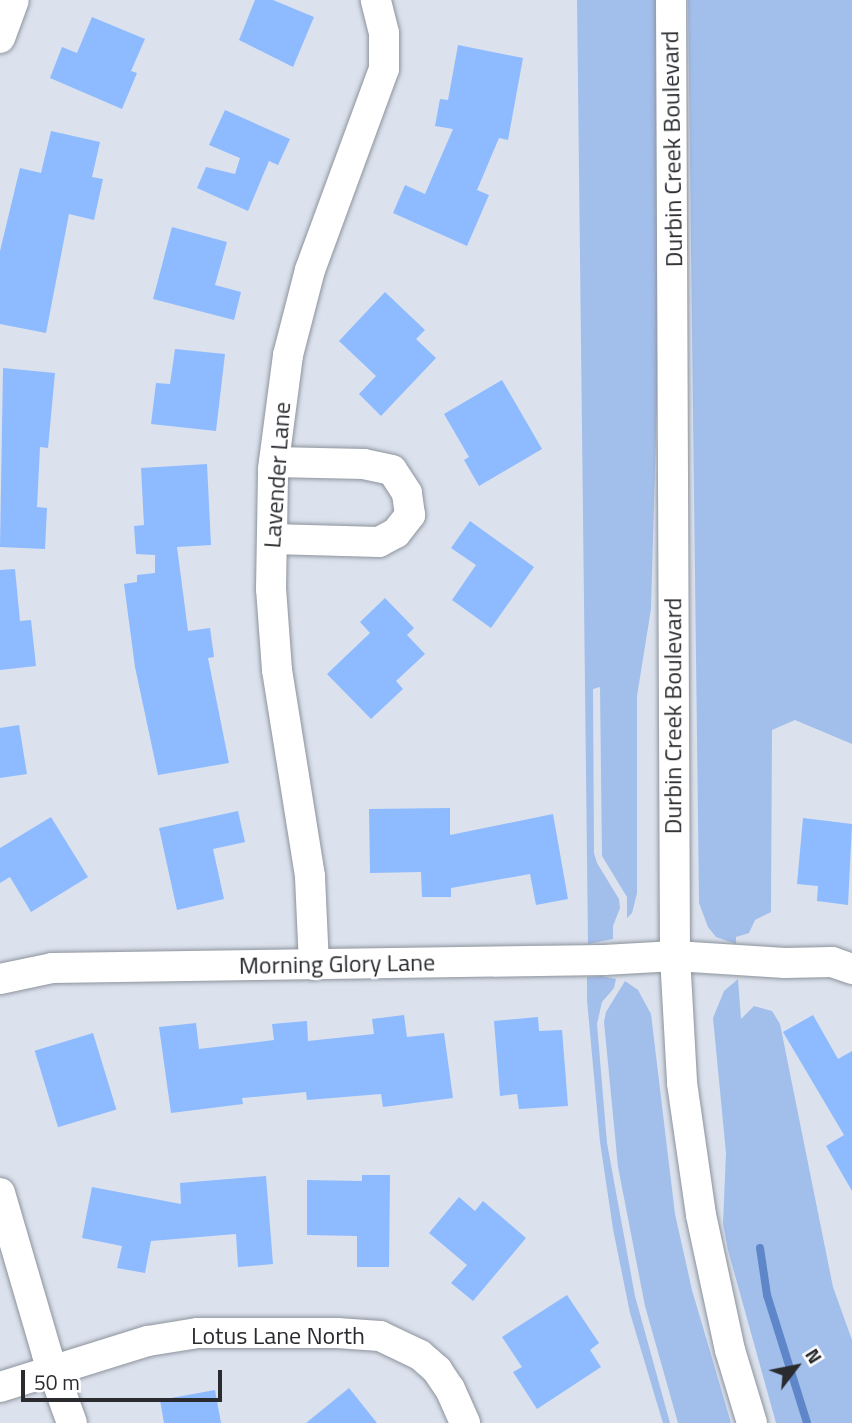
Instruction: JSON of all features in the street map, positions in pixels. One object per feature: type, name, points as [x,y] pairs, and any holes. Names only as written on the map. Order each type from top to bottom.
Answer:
[{"type":"street","points":[[0,38],[14,0]]},
{"type":"street","name":"Lavender Lane","points":[[314,965],[310,876],[276,670],[271,589],[274,462],[288,355],[310,270],[384,69],[384,33],[376,0]]},
{"type":"street","name":"Durbin Creek Boulevard","points":[[671,0],[675,956],[682,1083],[698,1201],[730,1350],[752,1423]]},
{"type":"street","points":[[272,539],[379,541],[396,533],[410,515],[407,493],[391,470],[364,464],[274,462]]},
{"type":"street","name":"Morning Glory Lane","points":[[0,979],[52,968],[675,956],[785,963],[832,962],[852,969]]},
{"type":"street","points":[[0,1193],[72,1423]]},
{"type":"street","name":"Lotus Lane North","points":[[0,1387],[148,1341],[198,1333],[337,1333],[380,1336],[411,1349],[437,1370],[450,1389],[464,1423]]},
{"type":"shaded area","points":[[577,0],[657,0],[658,364],[651,609],[637,696],[637,893],[632,913],[627,918],[627,897],[602,856],[600,687],[593,689],[594,853],[597,863],[619,899],[620,908],[613,926],[613,939],[588,944]]},
{"type":"shaded area","points":[[688,0],[852,0],[852,744],[795,720],[772,730],[771,912],[755,920],[749,933],[736,937],[736,944],[716,937],[708,927],[699,903]]},
{"type":"shaded area","points":[[587,977],[616,979],[614,988],[602,1002],[597,1024],[607,1143],[635,1296],[670,1423],[663,1423],[630,1313],[613,1229],[600,1142],[587,1000]]},
{"type":"shaded area","points":[[738,979],[741,1019],[754,1006],[772,1011],[780,1024],[833,1287],[852,1340],[852,1423],[776,1423],[728,1250],[723,1224],[726,1153],[713,1018],[724,991]]},
{"type":"shaded area","points":[[625,981],[638,990],[651,1014],[675,1214],[692,1290],[731,1423],[678,1423],[645,1306],[618,1167],[604,1022],[606,1012]]},
{"type":"building","points":[[255,0],[273,0],[314,17],[293,67],[239,40]]},
{"type":"building","points":[[92,17],[145,39],[131,71],[137,73],[122,109],[50,78],[62,47],[77,53]]},
{"type":"building","points":[[458,45],[523,58],[508,140],[499,138],[477,190],[489,195],[467,246],[393,213],[405,185],[425,194],[453,129],[435,126],[440,99],[448,100]]},
{"type":"building","points":[[225,110],[290,139],[278,165],[269,161],[248,211],[197,188],[206,167],[235,174],[240,158],[209,145]]},
{"type":"building","points":[[51,131],[100,142],[92,177],[103,179],[94,220],[69,214],[46,333],[0,324],[0,251],[20,168],[41,173]]},
{"type":"building","points":[[172,227],[227,242],[215,285],[241,292],[234,320],[153,299]]},
{"type":"building","points":[[385,292],[425,330],[416,339],[436,358],[381,416],[359,394],[376,376],[339,341]]},
{"type":"building","points":[[175,349],[225,354],[216,431],[151,424],[156,383],[170,384]]},
{"type":"building","points":[[3,368],[55,373],[48,448],[40,447],[37,507],[47,508],[45,549],[0,547]]},
{"type":"building","points":[[502,380],[542,449],[479,486],[464,460],[469,457],[444,414]]},
{"type":"building","points":[[207,464],[211,545],[177,547],[188,631],[210,628],[214,657],[208,658],[229,763],[158,775],[135,667],[124,584],[137,582],[137,575],[155,573],[155,555],[136,554],[134,526],[144,525],[141,468]]},
{"type":"building","points":[[470,521],[534,567],[491,628],[452,600],[476,565],[451,548]]},
{"type":"building","points":[[15,569],[20,621],[31,620],[36,666],[0,670],[0,570]]},
{"type":"building","points":[[385,598],[414,628],[407,635],[425,654],[396,681],[403,689],[371,719],[327,674],[370,633],[360,622]]},
{"type":"building","points":[[19,725],[27,774],[0,778],[0,728]]},
{"type":"building","points":[[450,808],[450,835],[553,814],[568,899],[536,905],[530,874],[451,888],[451,897],[422,897],[421,872],[370,873],[369,809]]},
{"type":"building","points":[[238,811],[245,842],[213,849],[224,899],[177,910],[159,828]]},
{"type":"building","points":[[51,817],[88,877],[31,912],[10,877],[0,883],[0,848]]},
{"type":"building","points":[[803,818],[852,824],[848,905],[817,901],[818,886],[797,884]]},
{"type":"building","points":[[404,1015],[407,1037],[444,1033],[453,1098],[383,1107],[381,1094],[307,1100],[306,1092],[242,1098],[243,1104],[171,1113],[159,1027],[196,1023],[199,1049],[274,1040],[272,1024],[307,1021],[308,1041],[374,1034],[372,1019]]},
{"type":"building","points":[[813,1015],[838,1059],[852,1051],[852,1191],[826,1146],[844,1135],[783,1032]]},
{"type":"building","points":[[538,1017],[539,1031],[562,1030],[568,1106],[519,1109],[517,1094],[500,1096],[494,1021]]},
{"type":"building","points":[[93,1033],[116,1110],[58,1127],[35,1051]]},
{"type":"building","points":[[362,1175],[390,1175],[389,1267],[357,1267],[357,1236],[307,1235],[307,1180],[362,1181]]},
{"type":"building","points":[[266,1176],[273,1264],[238,1267],[236,1234],[151,1241],[145,1273],[117,1268],[122,1246],[82,1238],[92,1187],[181,1204],[180,1183]]},
{"type":"building","points":[[459,1197],[475,1211],[483,1201],[526,1238],[473,1301],[451,1283],[467,1265],[429,1233]]},
{"type":"building","points":[[567,1295],[599,1343],[590,1350],[601,1367],[537,1409],[513,1372],[522,1367],[502,1337]]},
{"type":"building","points":[[349,1388],[377,1423],[306,1423]]},
{"type":"building","points":[[215,1390],[221,1423],[164,1423],[160,1400]]},
{"type":"waterway","points":[[760,1248],[767,1295],[807,1423]]}]
